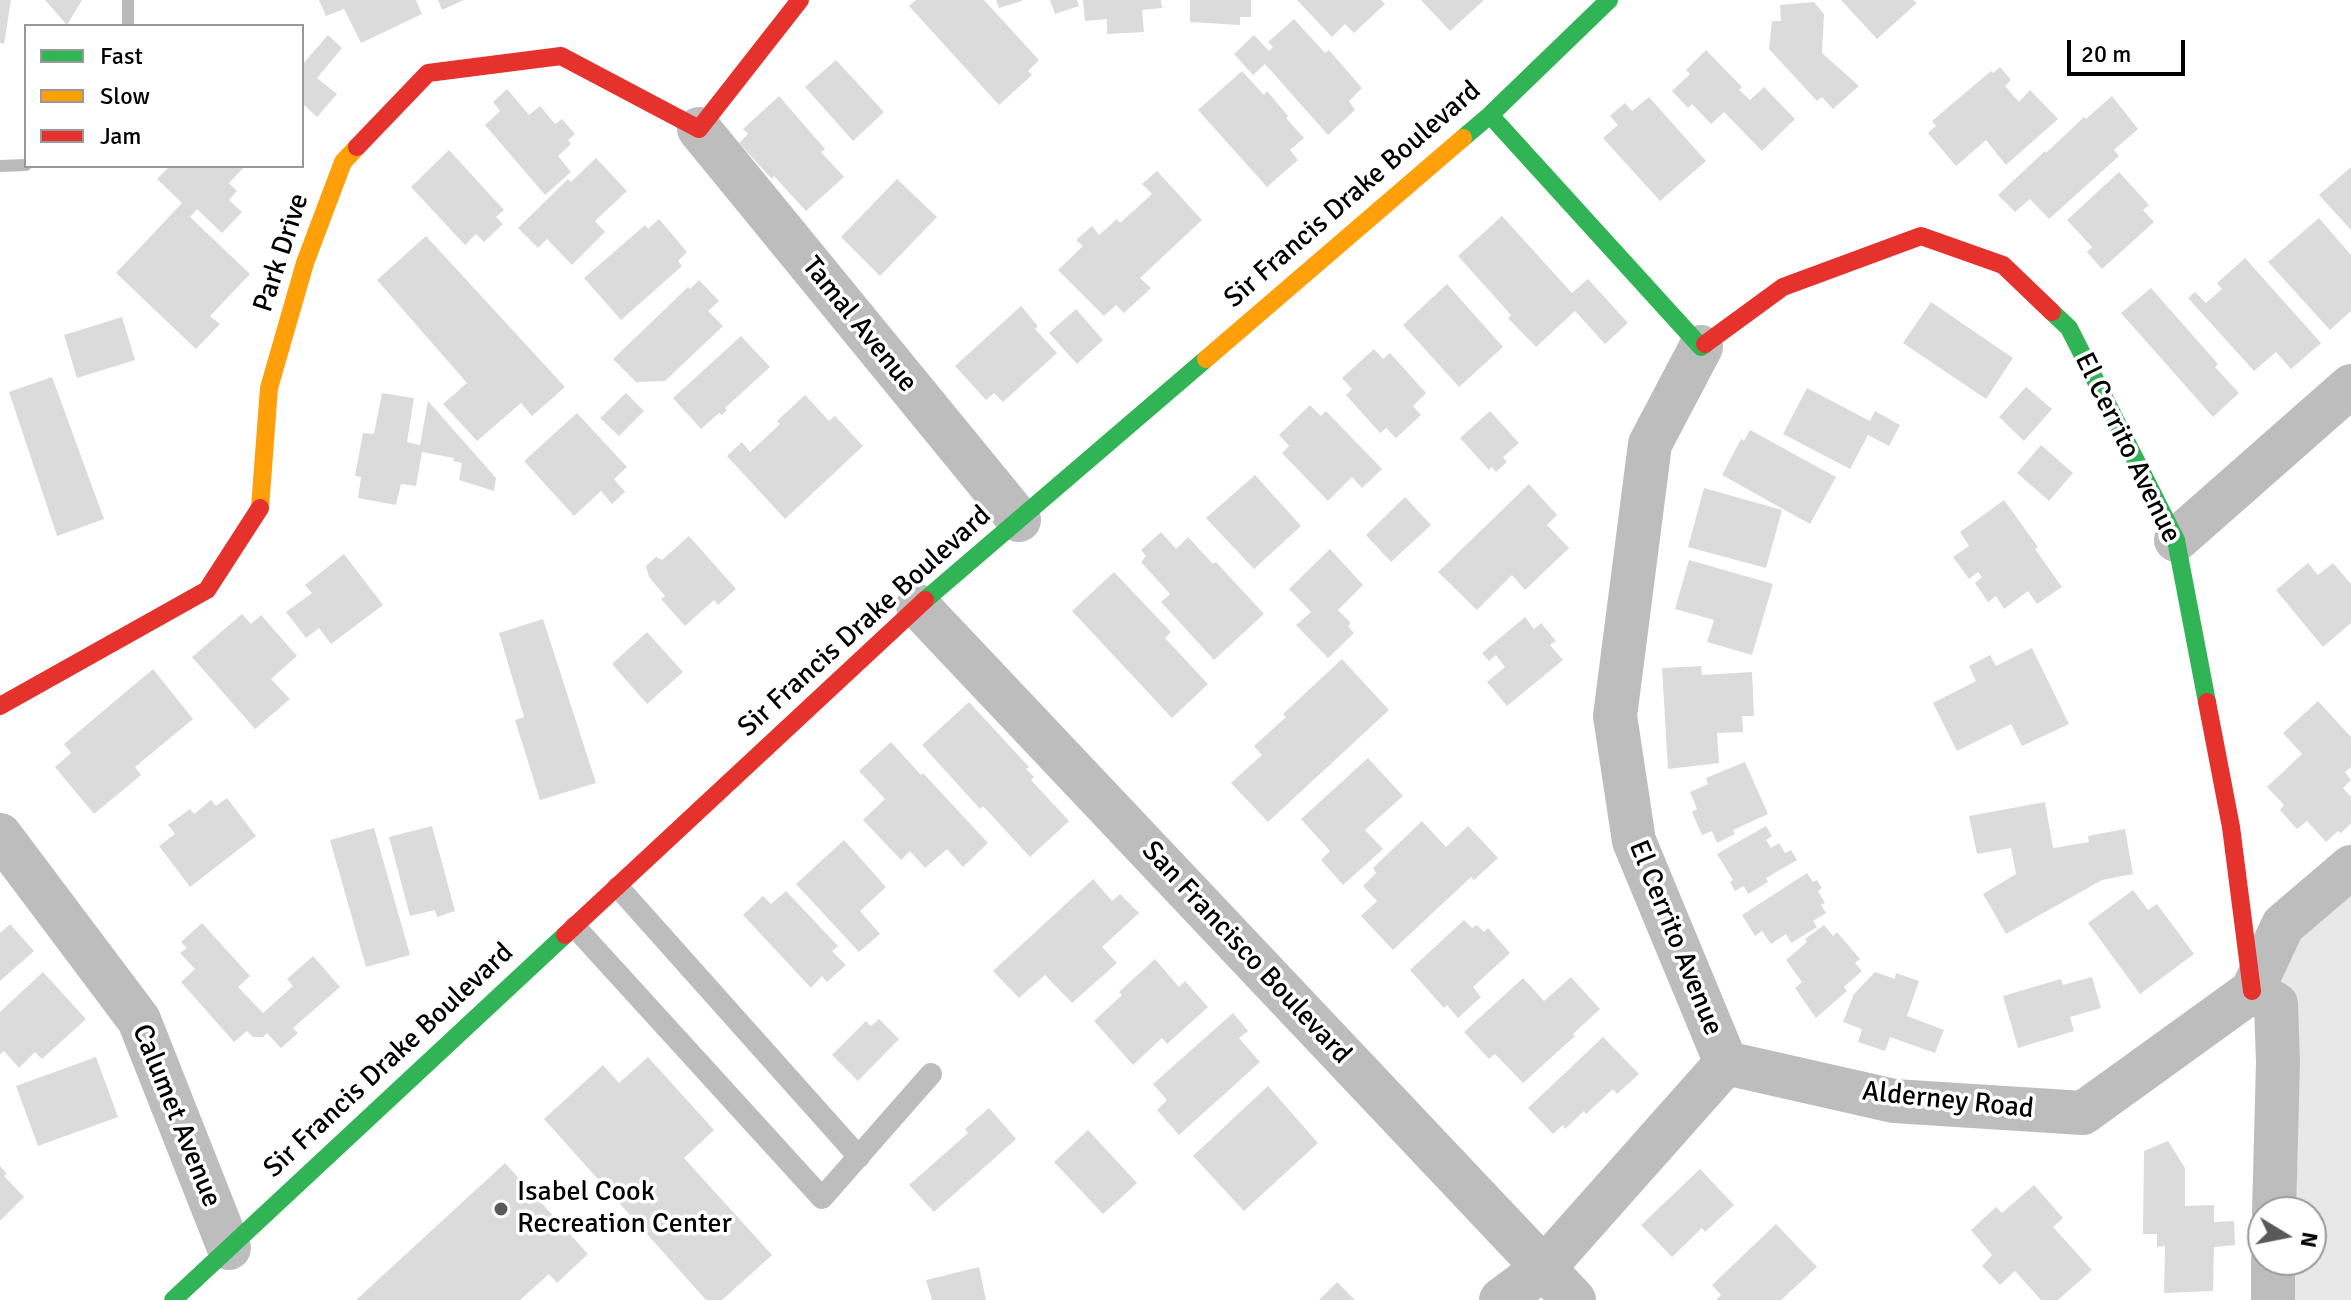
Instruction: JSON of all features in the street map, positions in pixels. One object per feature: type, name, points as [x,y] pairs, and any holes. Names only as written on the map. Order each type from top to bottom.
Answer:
[{"type":"street","points":[[699,129],[800,0]]},
{"type":"street","name":"Sir Francis Drake Boulevard","points":[[173,1300],[918,606],[1490,115],[1609,0]]},
{"type":"street","name":"Park Drive","points":[[0,706],[207,590],[262,505],[269,388],[305,263],[343,162],[428,73],[561,56],[699,129]]},
{"type":"street","points":[[1490,115],[1701,347]]},
{"type":"street","name":"Tamal Avenue","points":[[699,129],[1019,520]]},
{"type":"street","name":"El Cerrito Avenue","points":[[1726,1063],[1634,841],[1615,716],[1650,444],[1701,347],[1783,287],[1921,236],[2003,265],[2069,328],[2176,540],[2231,827],[2252,991]]},
{"type":"street","points":[[2176,540],[2351,386]]},
{"type":"street","name":"San Francisco Boulevard","points":[[918,606],[1574,1300]]},
{"type":"street","name":"Calumet Avenue","points":[[0,835],[139,1020],[229,1248]]},
{"type":"street","name":"Alderney Road","points":[[1726,1063],[1894,1101],[2083,1113],[2252,991],[2283,925],[2351,867]]},
{"type":"street","points":[[2252,991],[2276,1004],[2278,1062],[2274,1196]]},
{"type":"street","points":[[1501,1300],[1544,1268],[1726,1063]]},
{"type":"street","points":[[2273,1276],[2273,1300]]},
{"type":"lane","points":[[618,887],[859,1157]]},
{"type":"lane","points":[[575,927],[822,1198],[931,1074]]},
{"type":"shaded area","points":[[2351,867],[2351,1300],[2273,1300],[2273,1276],[2327,1276],[2327,1196],[2274,1196],[2276,1005],[2283,925]]},
{"type":"building","points":[[0,0],[11,0],[4,44],[0,43]]},
{"type":"building","points":[[45,0],[82,0],[66,24]]},
{"type":"building","points":[[319,0],[416,0],[422,14],[361,43],[344,9],[326,16]]},
{"type":"building","points":[[438,0],[464,0],[442,10]]},
{"type":"building","points":[[916,0],[984,0],[1039,60],[1028,71],[1032,75],[999,105],[909,6]]},
{"type":"building","points":[[996,0],[1022,0],[1022,1],[999,8]]},
{"type":"building","points":[[1050,0],[1077,0],[1079,6],[1055,14]]},
{"type":"building","points":[[1083,0],[1161,0],[1162,8],[1142,10],[1144,32],[1107,34],[1107,19],[1085,21]]},
{"type":"building","points":[[1190,0],[1251,0],[1251,17],[1240,17],[1240,25],[1190,22]]},
{"type":"building","points":[[1297,0],[1381,0],[1385,4],[1354,33],[1345,24],[1332,37]]},
{"type":"building","points":[[1421,0],[1484,0],[1450,31]]},
{"type":"building","points":[[1841,0],[1913,0],[1917,3],[1877,39]]},
{"type":"building","points":[[1814,2],[1824,14],[1822,53],[1859,86],[1833,109],[1822,97],[1817,101],[1769,49],[1772,21],[1781,21],[1780,5]]},
{"type":"building","points":[[1294,19],[1325,53],[1329,50],[1362,88],[1349,101],[1355,110],[1328,135],[1265,64],[1253,75],[1234,54],[1254,35],[1269,51],[1273,47],[1268,42]]},
{"type":"building","points":[[328,35],[342,48],[317,78],[337,94],[317,117],[304,105],[304,63]]},
{"type":"building","points":[[1706,50],[1742,87],[1739,90],[1750,100],[1764,87],[1795,119],[1762,151],[1724,112],[1711,124],[1692,104],[1688,108],[1672,91],[1690,74],[1686,70]]},
{"type":"building","points":[[836,60],[884,112],[853,141],[805,87]]},
{"type":"building","points":[[2000,67],[2011,80],[2005,86],[2019,102],[2030,90],[2058,119],[2006,165],[1986,140],[1956,166],[1928,133],[1936,126],[1932,121],[1991,71],[1993,73]]},
{"type":"building","points":[[1242,71],[1264,95],[1267,91],[1304,138],[1290,150],[1298,160],[1267,187],[1198,110]]},
{"type":"building","points":[[507,89],[529,115],[540,106],[555,124],[562,119],[575,134],[568,140],[571,144],[558,156],[571,172],[545,195],[485,125],[500,111],[493,102]]},
{"type":"building","points":[[779,96],[825,149],[821,152],[844,177],[806,211],[739,143],[748,134],[743,129]]},
{"type":"building","points":[[2112,96],[2138,129],[2114,150],[2119,156],[2049,219],[2030,199],[2015,212],[1998,195],[2084,117],[2086,119]]},
{"type":"building","points":[[1649,97],[1706,161],[1660,201],[1603,138],[1618,125],[1610,116],[1625,103],[1632,111]]},
{"type":"building","points":[[449,150],[504,210],[496,217],[503,224],[484,242],[476,234],[465,245],[411,187]]},
{"type":"building","points":[[596,158],[627,191],[595,221],[605,232],[572,265],[547,239],[538,248],[518,228],[568,179],[571,182]]},
{"type":"building","points":[[2351,167],[2351,230],[2319,195]]},
{"type":"building","points":[[168,168],[243,168],[229,183],[237,191],[229,200],[242,212],[222,233],[197,209],[190,217],[250,274],[210,316],[220,324],[196,349],[116,273],[182,203],[157,179]]},
{"type":"building","points":[[1157,171],[1202,220],[1140,278],[1151,288],[1124,313],[1116,305],[1104,316],[1058,270],[1083,246],[1076,240],[1092,226],[1099,235],[1117,219],[1120,223],[1152,194],[1142,184]]},
{"type":"building","points":[[2119,172],[2149,205],[2143,210],[2154,222],[2102,269],[2087,252],[2092,247],[2067,220]]},
{"type":"building","points":[[897,179],[937,217],[880,276],[841,237]]},
{"type":"building","points":[[1502,216],[1572,293],[1588,279],[1628,323],[1605,344],[1575,311],[1536,347],[1458,256]]},
{"type":"building","points":[[2319,218],[2351,255],[2351,311],[2330,330],[2268,262]]},
{"type":"building","points":[[659,219],[687,252],[678,261],[682,266],[621,320],[584,278],[645,225],[648,229]]},
{"type":"building","points":[[426,236],[565,387],[532,416],[521,403],[477,441],[443,404],[467,383],[377,280]]},
{"type":"building","points":[[2245,258],[2321,343],[2291,369],[2276,352],[2254,371],[2188,298],[2195,292],[2206,303],[2222,289],[2217,283]]},
{"type":"building","points":[[699,280],[719,301],[708,311],[723,326],[665,381],[636,382],[613,359]]},
{"type":"building","points":[[1447,284],[1503,347],[1459,387],[1403,325]]},
{"type":"building","points":[[2151,288],[2218,364],[2215,367],[2239,393],[2213,417],[2121,313]]},
{"type":"building","points":[[1931,302],[2013,358],[1986,399],[1903,343]]},
{"type":"building","points":[[1021,306],[1038,326],[1035,329],[1057,353],[1003,402],[994,393],[986,400],[955,366]]},
{"type":"building","points":[[1076,309],[1103,340],[1077,364],[1049,333]]},
{"type":"building","points":[[122,317],[135,360],[77,378],[64,335]]},
{"type":"building","points":[[741,336],[770,367],[725,408],[727,410],[722,415],[719,413],[701,429],[673,398]]},
{"type":"building","points":[[1374,349],[1383,359],[1390,353],[1426,393],[1413,406],[1421,415],[1396,438],[1386,428],[1380,433],[1346,395],[1352,389],[1342,378]]},
{"type":"building","points":[[52,377],[104,519],[57,536],[9,392]]},
{"type":"building","points":[[2026,387],[2052,409],[2024,441],[1999,417]]},
{"type":"building","points":[[1807,388],[1870,421],[1875,411],[1900,425],[1889,446],[1868,435],[1850,469],[1783,434]]},
{"type":"building","points":[[382,393],[414,398],[407,442],[420,445],[428,401],[496,478],[494,491],[459,480],[462,463],[453,461],[454,458],[422,452],[416,486],[401,484],[396,505],[358,498],[361,477],[355,476],[363,433],[374,434]]},
{"type":"building","points":[[626,393],[644,411],[619,436],[600,418]]},
{"type":"building","points":[[805,395],[829,421],[835,416],[863,446],[785,519],[727,456],[742,442],[750,452]]},
{"type":"building","points":[[1310,405],[1321,416],[1326,411],[1382,469],[1362,488],[1352,477],[1328,501],[1282,453],[1289,446],[1279,435]]},
{"type":"building","points":[[1490,411],[1519,443],[1503,457],[1507,462],[1496,472],[1492,467],[1489,470],[1460,438]]},
{"type":"building","points":[[577,413],[627,467],[614,479],[625,492],[612,504],[601,491],[574,516],[524,461]]},
{"type":"building","points":[[1750,430],[1836,477],[1810,524],[1722,475],[1741,439],[1744,441]]},
{"type":"building","points":[[2041,445],[2073,473],[2049,501],[2017,473]]},
{"type":"building","points":[[1255,475],[1301,526],[1254,569],[1206,518]]},
{"type":"building","points":[[1529,484],[1557,515],[1547,525],[1569,548],[1525,590],[1512,575],[1477,610],[1438,572]]},
{"type":"building","points":[[1704,488],[1782,510],[1766,568],[1688,547]]},
{"type":"building","points":[[1405,497],[1431,525],[1391,562],[1366,535]]},
{"type":"building","points":[[2004,500],[2062,587],[2037,604],[2028,591],[2004,609],[1996,596],[1988,602],[1975,583],[1982,577],[1978,572],[1969,579],[1953,557],[1969,546],[1960,532]]},
{"type":"building","points":[[1161,532],[1176,549],[1188,537],[1264,614],[1214,660],[1161,602],[1170,594],[1141,562],[1146,556],[1141,550]]},
{"type":"building","points":[[689,536],[736,589],[718,605],[714,600],[685,626],[661,599],[665,596],[649,577],[646,566],[656,557],[662,560]]},
{"type":"building","points":[[1330,549],[1363,585],[1338,610],[1351,623],[1348,626],[1354,633],[1328,658],[1296,625],[1311,612],[1289,589]]},
{"type":"building","points":[[344,554],[383,605],[331,644],[319,628],[306,638],[286,612],[312,593],[305,585]]},
{"type":"building","points":[[1689,560],[1773,584],[1752,655],[1707,642],[1714,620],[1675,609]]},
{"type":"building","points":[[2308,563],[2318,575],[2333,563],[2351,584],[2351,623],[2323,647],[2276,590]]},
{"type":"building","points":[[1114,572],[1171,632],[1165,638],[1208,684],[1172,718],[1072,611]]},
{"type":"building","points":[[242,614],[251,624],[261,615],[297,656],[271,679],[290,699],[255,729],[192,657]]},
{"type":"building","points":[[1525,617],[1534,629],[1541,623],[1556,641],[1550,645],[1563,660],[1507,706],[1487,682],[1505,667],[1496,655],[1489,661],[1482,653]]},
{"type":"building","points":[[543,619],[596,783],[540,800],[515,720],[524,717],[499,633]]},
{"type":"building","points":[[647,632],[683,672],[647,704],[612,664]]},
{"type":"building","points":[[2032,648],[2069,724],[2022,746],[2011,724],[1957,751],[1933,703],[1976,681],[1969,666],[1990,655],[1996,666]]},
{"type":"building","points":[[1342,659],[1389,710],[1268,822],[1231,783],[1262,755],[1254,746]]},
{"type":"building","points":[[1701,666],[1702,675],[1752,672],[1754,716],[1742,716],[1743,732],[1717,733],[1719,763],[1668,769],[1662,668]]},
{"type":"building","points":[[153,669],[193,719],[135,767],[141,775],[94,814],[55,767],[71,753],[64,744]]},
{"type":"building","points":[[2318,701],[2351,737],[2351,767],[2345,772],[2351,780],[2343,788],[2351,797],[2351,823],[2326,842],[2307,821],[2297,829],[2280,810],[2284,805],[2267,787],[2302,754],[2283,733]]},
{"type":"building","points":[[969,702],[1029,767],[1026,769],[1034,777],[1031,780],[1069,821],[1030,857],[983,806],[980,809],[922,745]]},
{"type":"building","points":[[891,742],[988,843],[963,867],[947,849],[925,868],[910,851],[901,860],[863,820],[885,799],[859,771]]},
{"type":"building","points":[[1368,758],[1403,796],[1365,830],[1383,849],[1343,885],[1321,860],[1330,851],[1301,819]]},
{"type":"building","points":[[1745,762],[1768,814],[1733,830],[1735,834],[1717,843],[1712,831],[1702,835],[1692,812],[1697,809],[1690,792],[1708,784],[1706,778]]},
{"type":"building","points":[[227,798],[256,836],[190,887],[159,846],[175,834],[168,825],[190,809],[194,814],[211,800],[216,806]]},
{"type":"building","points":[[2045,802],[2053,848],[2089,842],[2088,836],[2125,829],[2133,874],[2102,880],[2006,934],[1983,894],[2016,874],[2011,848],[1977,854],[1969,816]]},
{"type":"building","points":[[1422,821],[1446,847],[1468,826],[1498,858],[1474,880],[1471,877],[1393,950],[1361,916],[1377,901],[1363,886],[1376,873],[1373,868]]},
{"type":"building","points":[[432,826],[455,911],[437,917],[435,910],[410,916],[389,837]]},
{"type":"building","points":[[1766,826],[1772,836],[1766,840],[1771,848],[1779,843],[1785,853],[1791,850],[1797,860],[1766,878],[1768,882],[1748,894],[1744,886],[1735,891],[1730,882],[1733,880],[1717,854]]},
{"type":"building","points":[[374,828],[410,955],[366,967],[330,840]]},
{"type":"building","points":[[844,840],[886,887],[860,911],[880,934],[859,952],[796,884]]},
{"type":"building","points":[[1807,873],[1822,888],[1818,891],[1825,903],[1821,905],[1826,913],[1813,921],[1817,927],[1791,943],[1786,934],[1771,944],[1762,931],[1755,936],[1742,915]]},
{"type":"building","points":[[1093,879],[1112,901],[1120,894],[1139,913],[1102,947],[1117,963],[1072,1003],[1045,975],[1019,998],[993,971]]},
{"type":"building","points":[[2133,890],[2148,910],[2157,904],[2194,954],[2140,994],[2088,923]]},
{"type":"building","points":[[786,891],[838,946],[832,951],[846,965],[827,982],[822,976],[811,988],[743,915],[763,896],[771,904]]},
{"type":"building","points":[[1464,920],[1472,928],[1477,925],[1484,932],[1488,928],[1510,953],[1473,987],[1481,997],[1458,1018],[1447,1005],[1444,1008],[1410,970]]},
{"type":"building","points":[[202,923],[250,976],[238,987],[263,1013],[293,986],[287,979],[313,956],[340,987],[293,1028],[298,1033],[281,1048],[267,1033],[263,1037],[253,1037],[247,1031],[234,1042],[181,982],[195,969],[180,953],[187,948],[181,942]]},
{"type":"building","points":[[10,924],[34,951],[0,981],[0,933]]},
{"type":"building","points":[[1824,925],[1833,936],[1837,932],[1860,959],[1855,963],[1862,971],[1844,987],[1847,991],[1816,1018],[1795,988],[1802,982],[1786,960],[1807,942],[1805,939]]},
{"type":"building","points":[[1155,959],[1179,987],[1185,981],[1208,1007],[1167,1044],[1162,1038],[1133,1065],[1094,1021],[1122,995],[1119,992]]},
{"type":"building","points":[[43,972],[86,1019],[42,1059],[35,1052],[19,1068],[4,1051],[0,1054],[0,1012]]},
{"type":"building","points":[[1875,972],[1895,979],[1896,973],[1919,981],[1907,1016],[1944,1030],[1935,1053],[1890,1037],[1885,1051],[1858,1042],[1862,1029],[1843,1022],[1854,994]]},
{"type":"building","points":[[1571,977],[1600,1009],[1523,1083],[1495,1054],[1489,1059],[1464,1032],[1523,978],[1544,1001]]},
{"type":"building","points":[[2092,977],[2101,1008],[2070,1017],[2074,1031],[2018,1048],[2003,996],[2061,979],[2063,985]]},
{"type":"building","points":[[1233,1013],[1248,1031],[1239,1038],[1260,1062],[1179,1135],[1157,1110],[1167,1100],[1153,1084]]},
{"type":"building","points":[[879,1019],[899,1039],[858,1081],[832,1055],[866,1021],[871,1026]]},
{"type":"building","points":[[1603,1037],[1639,1074],[1617,1094],[1613,1089],[1586,1114],[1584,1111],[1565,1129],[1563,1125],[1553,1134],[1528,1108]]},
{"type":"building","points":[[96,1057],[118,1117],[38,1146],[16,1086]]},
{"type":"building","points":[[648,1057],[714,1130],[684,1158],[772,1255],[722,1300],[706,1300],[544,1119],[603,1065],[619,1083]]},
{"type":"building","points":[[1268,1086],[1318,1143],[1244,1211],[1193,1156]]},
{"type":"building","points":[[989,1108],[1016,1139],[934,1212],[909,1185],[968,1133],[965,1129]]},
{"type":"building","points":[[1088,1130],[1137,1183],[1103,1214],[1054,1162]]},
{"type":"building","points":[[2168,1141],[2185,1168],[2185,1206],[2214,1205],[2214,1222],[2234,1221],[2235,1245],[2214,1247],[2213,1291],[2164,1293],[2165,1246],[2157,1247],[2157,1234],[2143,1234],[2144,1151]]},
{"type":"building","name":"Isabel Cook Recreation Center","points":[[505,1163],[588,1254],[557,1283],[549,1274],[520,1300],[356,1300]]},
{"type":"building","points":[[0,1166],[7,1174],[4,1176],[24,1197],[0,1221]]},
{"type":"building","points":[[1700,1169],[1734,1205],[1705,1232],[1702,1228],[1672,1257],[1641,1225]]},
{"type":"building","points":[[2034,1185],[2063,1218],[2053,1227],[2092,1270],[2058,1300],[2041,1300],[2015,1271],[2000,1285],[1982,1266],[1992,1255],[1971,1230],[1996,1207],[2002,1213]]},
{"type":"building","points":[[1776,1224],[1817,1267],[1781,1300],[1716,1300],[1721,1295],[1712,1285]]},
{"type":"building","points":[[979,1267],[986,1300],[932,1300],[926,1280]]},
{"type":"building","points":[[1337,1282],[1355,1300],[1319,1300]]},
{"type":"waterway","points":[[128,0],[128,24]]},
{"type":"waterway","points":[[0,166],[24,165]]},
{"type":"traffic: fast","points":[[1463,138],[1609,0]]},
{"type":"traffic: fast","points":[[1490,115],[1701,347],[1705,344]]},
{"type":"traffic: fast","points":[[2052,312],[2069,328],[2176,540],[2207,702]]},
{"type":"traffic: fast","points":[[925,600],[1206,359]]},
{"type":"traffic: fast","points":[[173,1300],[565,935]]},
{"type":"traffic: slow","points":[[1206,359],[1463,138]]},
{"type":"traffic: slow","points":[[260,508],[269,388],[305,263],[343,162],[357,147]]},
{"type":"traffic: jam","points":[[357,147],[428,73],[561,56],[699,129],[800,0]]},
{"type":"traffic: jam","points":[[1705,344],[1783,287],[1921,236],[2003,265],[2052,312]]},
{"type":"traffic: jam","points":[[0,706],[207,590],[260,508]]},
{"type":"traffic: jam","points":[[565,935],[925,600]]},
{"type":"traffic: jam","points":[[2207,702],[2231,827],[2252,991]]},
{"type":"place","name":"Isabel Cook Recreation Center","points":[[501,1209]]}]
